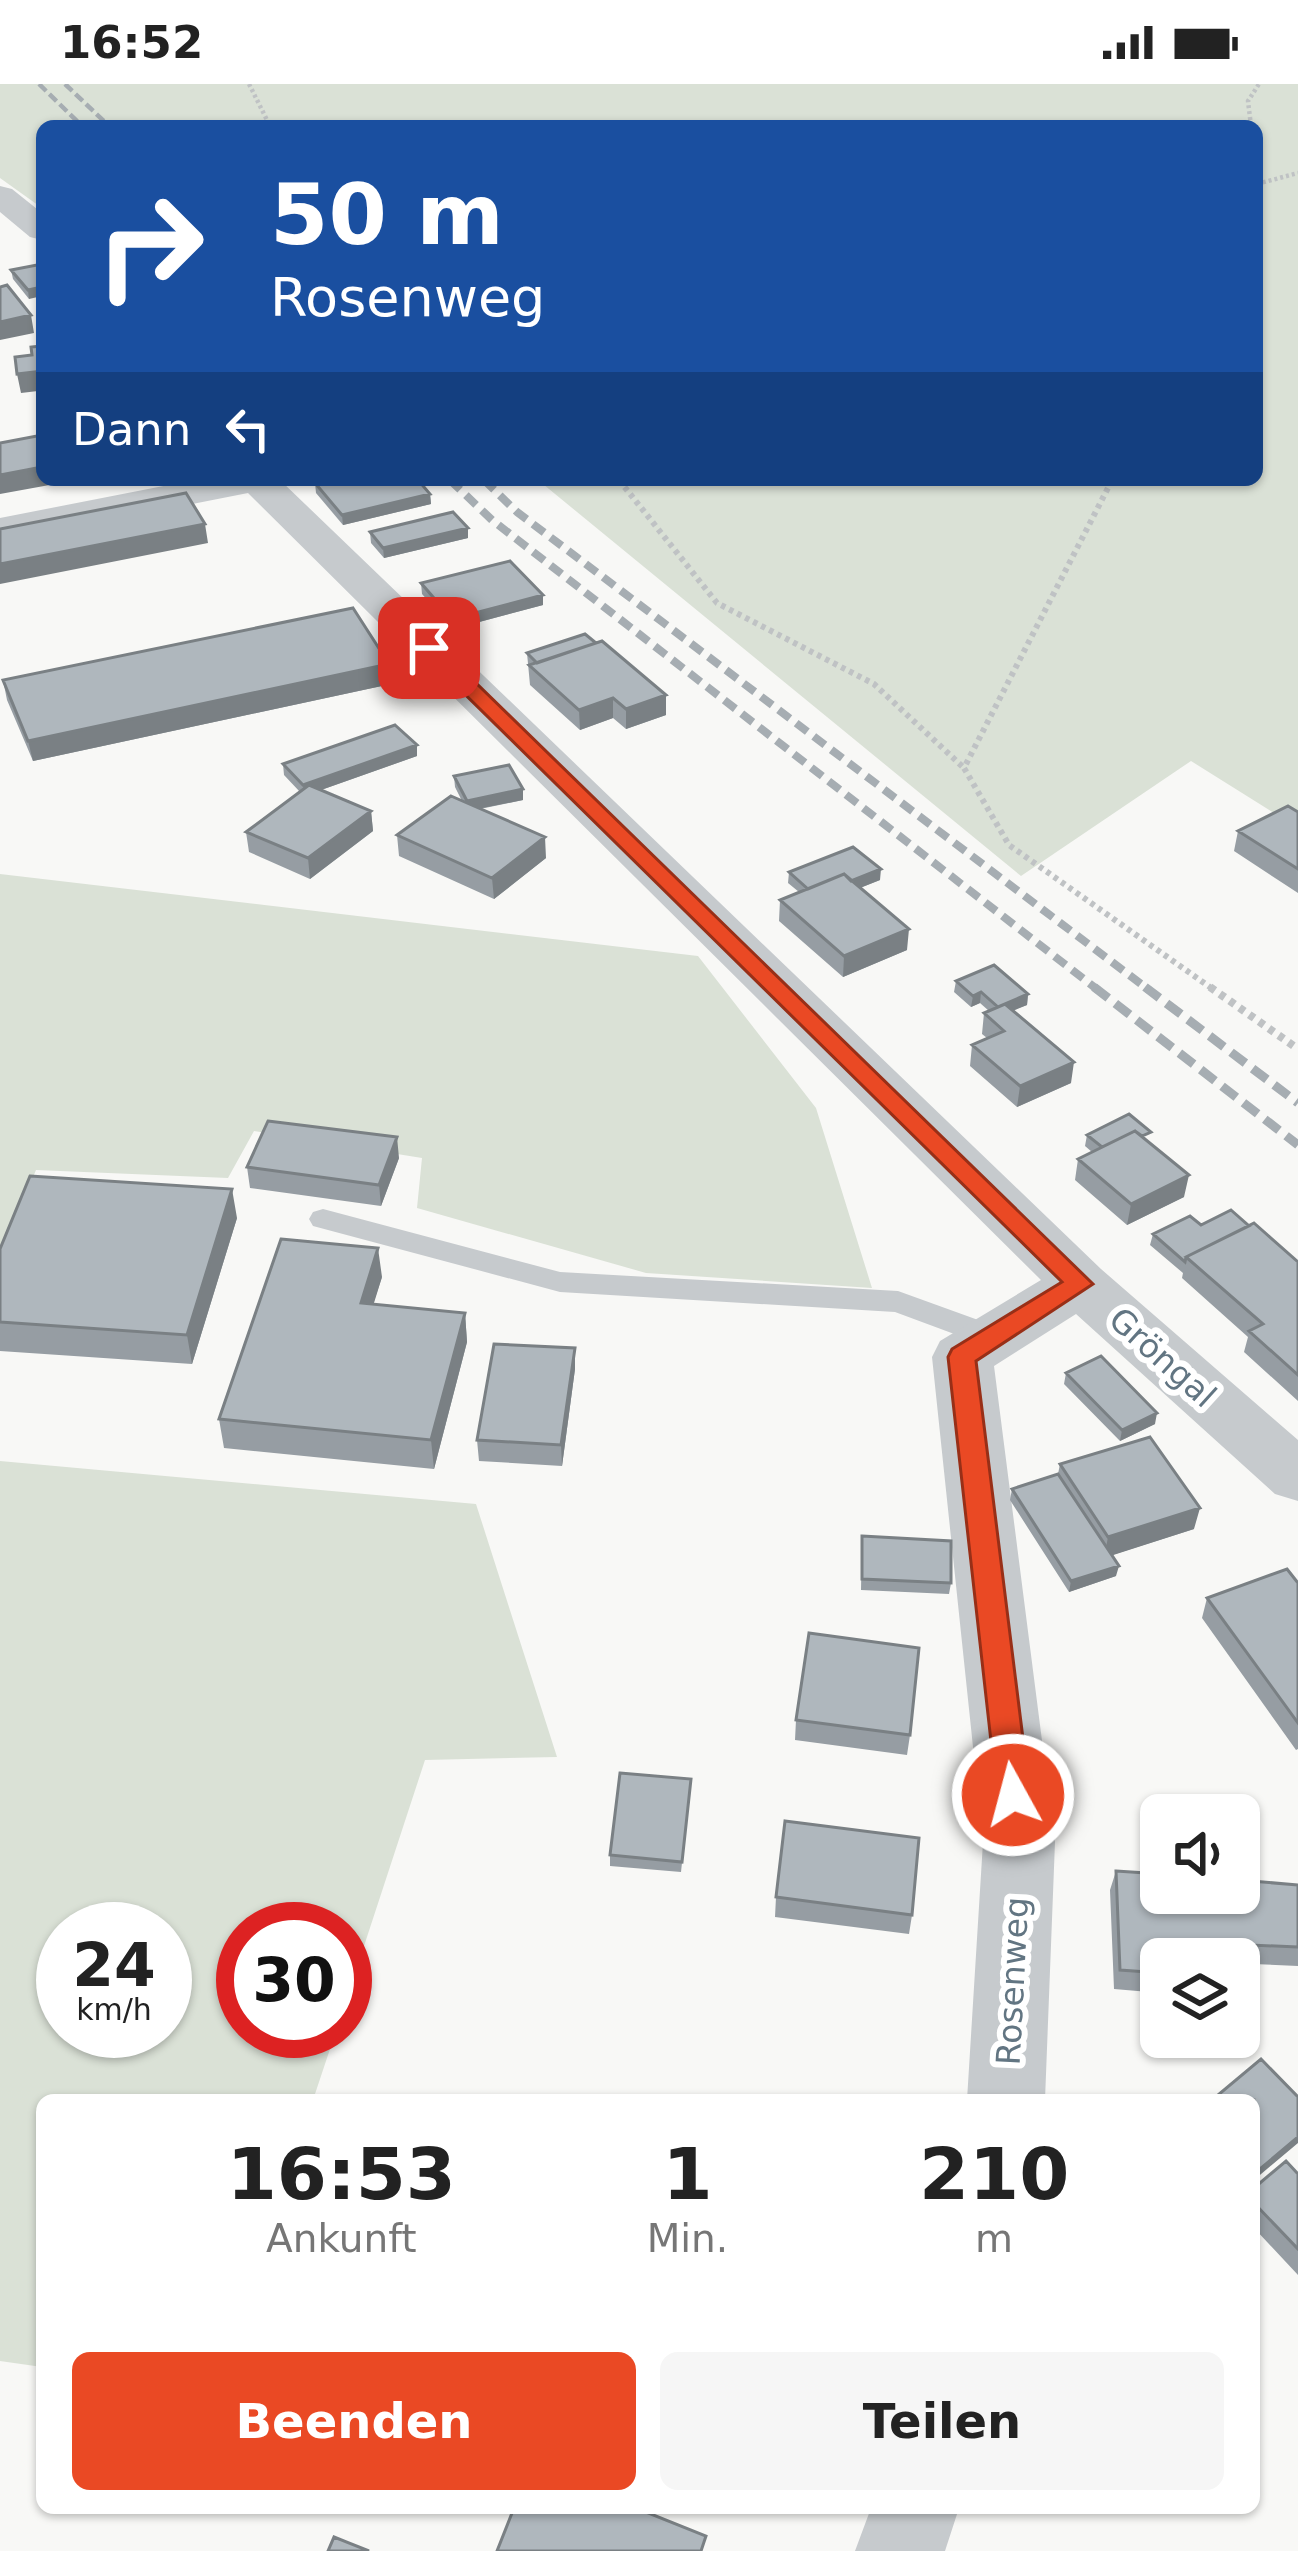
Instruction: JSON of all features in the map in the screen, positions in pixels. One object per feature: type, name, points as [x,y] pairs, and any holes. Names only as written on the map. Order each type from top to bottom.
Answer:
[{"type":"street","points":[[0,196],[36,225]]},
{"type":"street","name":"Gröngal","points":[[0,530],[225,486]]},
{"type":"street","name":"Gröngal","points":[[262,486],[1080,1284],[1298,1478]]},
{"type":"street","name":"Rosenweg","points":[[1006,2094],[1019,1842],[962,1357],[1080,1284]]},
{"type":"street","points":[[900,2551],[912,2514]]},
{"type":"lane","points":[[323,1219],[560,1282],[898,1302],[992,1337]]},
{"type":"path","points":[[249,84],[267,120]]},
{"type":"path","points":[[1250,120],[1248,101],[1259,85]]},
{"type":"path","points":[[1263,180],[1298,173]]},
{"type":"path","points":[[624,486],[717,603],[874,684],[964,768],[1009,845],[1298,1049]]},
{"type":"path","points":[[964,768],[1109,486]]},
{"type":"shaded area","points":[[0,84],[1298,84],[1298,828],[1191,761],[1021,876],[545,486],[1263,486],[1263,120],[36,120],[36,204],[0,178]]},
{"type":"shaded area","points":[[0,874],[698,956],[816,1108],[872,1288],[646,1273],[417,1208],[422,1158],[254,1131],[228,1178],[36,1170],[0,1257]]},
{"type":"shaded area","points":[[0,1461],[476,1504],[557,1757],[425,1760],[372,1922],[372,1902],[216,1902],[216,2058],[327,2058],[315,2094],[36,2094],[36,2366],[0,2361]]},
{"type":"building","points":[[36,265],[36,288],[28,290],[11,270]]},
{"type":"building","points":[[7,285],[31,315],[0,322],[0,287]]},
{"type":"building","points":[[31,347],[36,347],[36,382],[35,372],[17,374],[15,357],[32,355]]},
{"type":"building","points":[[36,436],[36,468],[0,475],[0,443]]},
{"type":"building","points":[[318,486],[423,486],[430,494],[342,515]]},
{"type":"building","points":[[186,493],[205,524],[0,564],[0,529]]},
{"type":"building","points":[[453,512],[468,528],[383,548],[370,532]]},
{"type":"building","points":[[510,561],[543,595],[452,619],[421,583]]},
{"type":"building","points":[[353,608],[389,664],[28,741],[3,680]]},
{"type":"building","points":[[585,634],[596,643],[537,663],[527,653]]},
{"type":"building","points":[[602,641],[666,695],[626,709],[613,698],[579,710],[529,665]]},
{"type":"building","points":[[395,725],[417,745],[303,785],[283,764]]},
{"type":"building","points":[[509,765],[523,789],[467,801],[454,776]]},
{"type":"building","points":[[309,785],[371,811],[308,858],[246,832]]},
{"type":"building","points":[[451,796],[545,837],[492,878],[397,835]]},
{"type":"building","points":[[1288,806],[1298,812],[1298,869],[1238,831]]},
{"type":"building","points":[[853,847],[881,869],[851,881],[844,874],[808,889],[789,872]]},
{"type":"building","points":[[844,874],[909,929],[844,956],[780,900]]},
{"type":"building","points":[[994,965],[1028,994],[998,1007],[981,992],[973,996],[956,981]]},
{"type":"building","points":[[1005,1004],[1074,1062],[1020,1086],[972,1045],[1004,1031],[984,1013]]},
{"type":"building","points":[[1129,1114],[1151,1132],[1142,1136],[1135,1131],[1102,1147],[1087,1135]]},
{"type":"building","points":[[268,1121],[397,1137],[379,1185],[247,1167]]},
{"type":"building","points":[[1135,1131],[1189,1175],[1131,1204],[1078,1159]]},
{"type":"building","points":[[30,1176],[232,1189],[187,1335],[0,1322],[0,1249]]},
{"type":"building","points":[[1231,1210],[1249,1226],[1186,1257],[1185,1262],[1153,1234],[1190,1216],[1201,1225]]},
{"type":"building","points":[[1254,1223],[1298,1262],[1298,1375],[1249,1331],[1263,1324],[1186,1257]]},
{"type":"building","points":[[281,1239],[378,1248],[361,1303],[465,1313],[431,1440],[219,1419]]},
{"type":"building","points":[[494,1344],[575,1348],[561,1445],[477,1440]]},
{"type":"building","points":[[1101,1356],[1157,1413],[1122,1430],[1066,1373]]},
{"type":"building","points":[[1150,1437],[1200,1508],[1108,1537],[1060,1464]]},
{"type":"building","points":[[1058,1474],[1119,1566],[1071,1581],[1012,1489]]},
{"type":"building","points":[[862,1536],[951,1541],[951,1583],[862,1579]]},
{"type":"building","points":[[1287,1569],[1298,1583],[1298,1723],[1207,1598]]},
{"type":"building","points":[[809,1633],[919,1648],[910,1735],[796,1720]]},
{"type":"building","points":[[620,1773],[691,1779],[682,1862],[610,1855]]},
{"type":"building","points":[[785,1821],[919,1838],[912,1915],[776,1897]]},
{"type":"building","points":[[1116,1871],[1140,1873],[1140,1914],[1260,1914],[1260,1882],[1298,1885],[1298,1947],[1260,1945],[1260,1938],[1140,1938],[1140,1971],[1120,1970]]},
{"type":"building","points":[[1261,2059],[1298,2097],[1298,2137],[1260,2169],[1260,2094],[1219,2094]]},
{"type":"building","points":[[1286,2161],[1298,2174],[1298,2249],[1260,2209],[1260,2183]]},
{"type":"building","points":[[512,2514],[651,2514],[706,2536],[701,2551],[497,2551]]},
{"type":"building","points":[[334,2537],[369,2551],[328,2551]]},
{"type":"railway","points":[[39,84],[76,120]]},
{"type":"railway","points":[[65,84],[103,120]]},
{"type":"railway","points":[[456,486],[492,520],[1098,990]]},
{"type":"railway","points":[[490,486],[517,512],[1149,990]]},
{"type":"railway","points":[[1094,987],[1298,1145]]},
{"type":"railway","points":[[1145,987],[1298,1103]]},
{"type":"route","points":[[429,648],[1080,1284],[962,1357],[1013,1795]]}]
